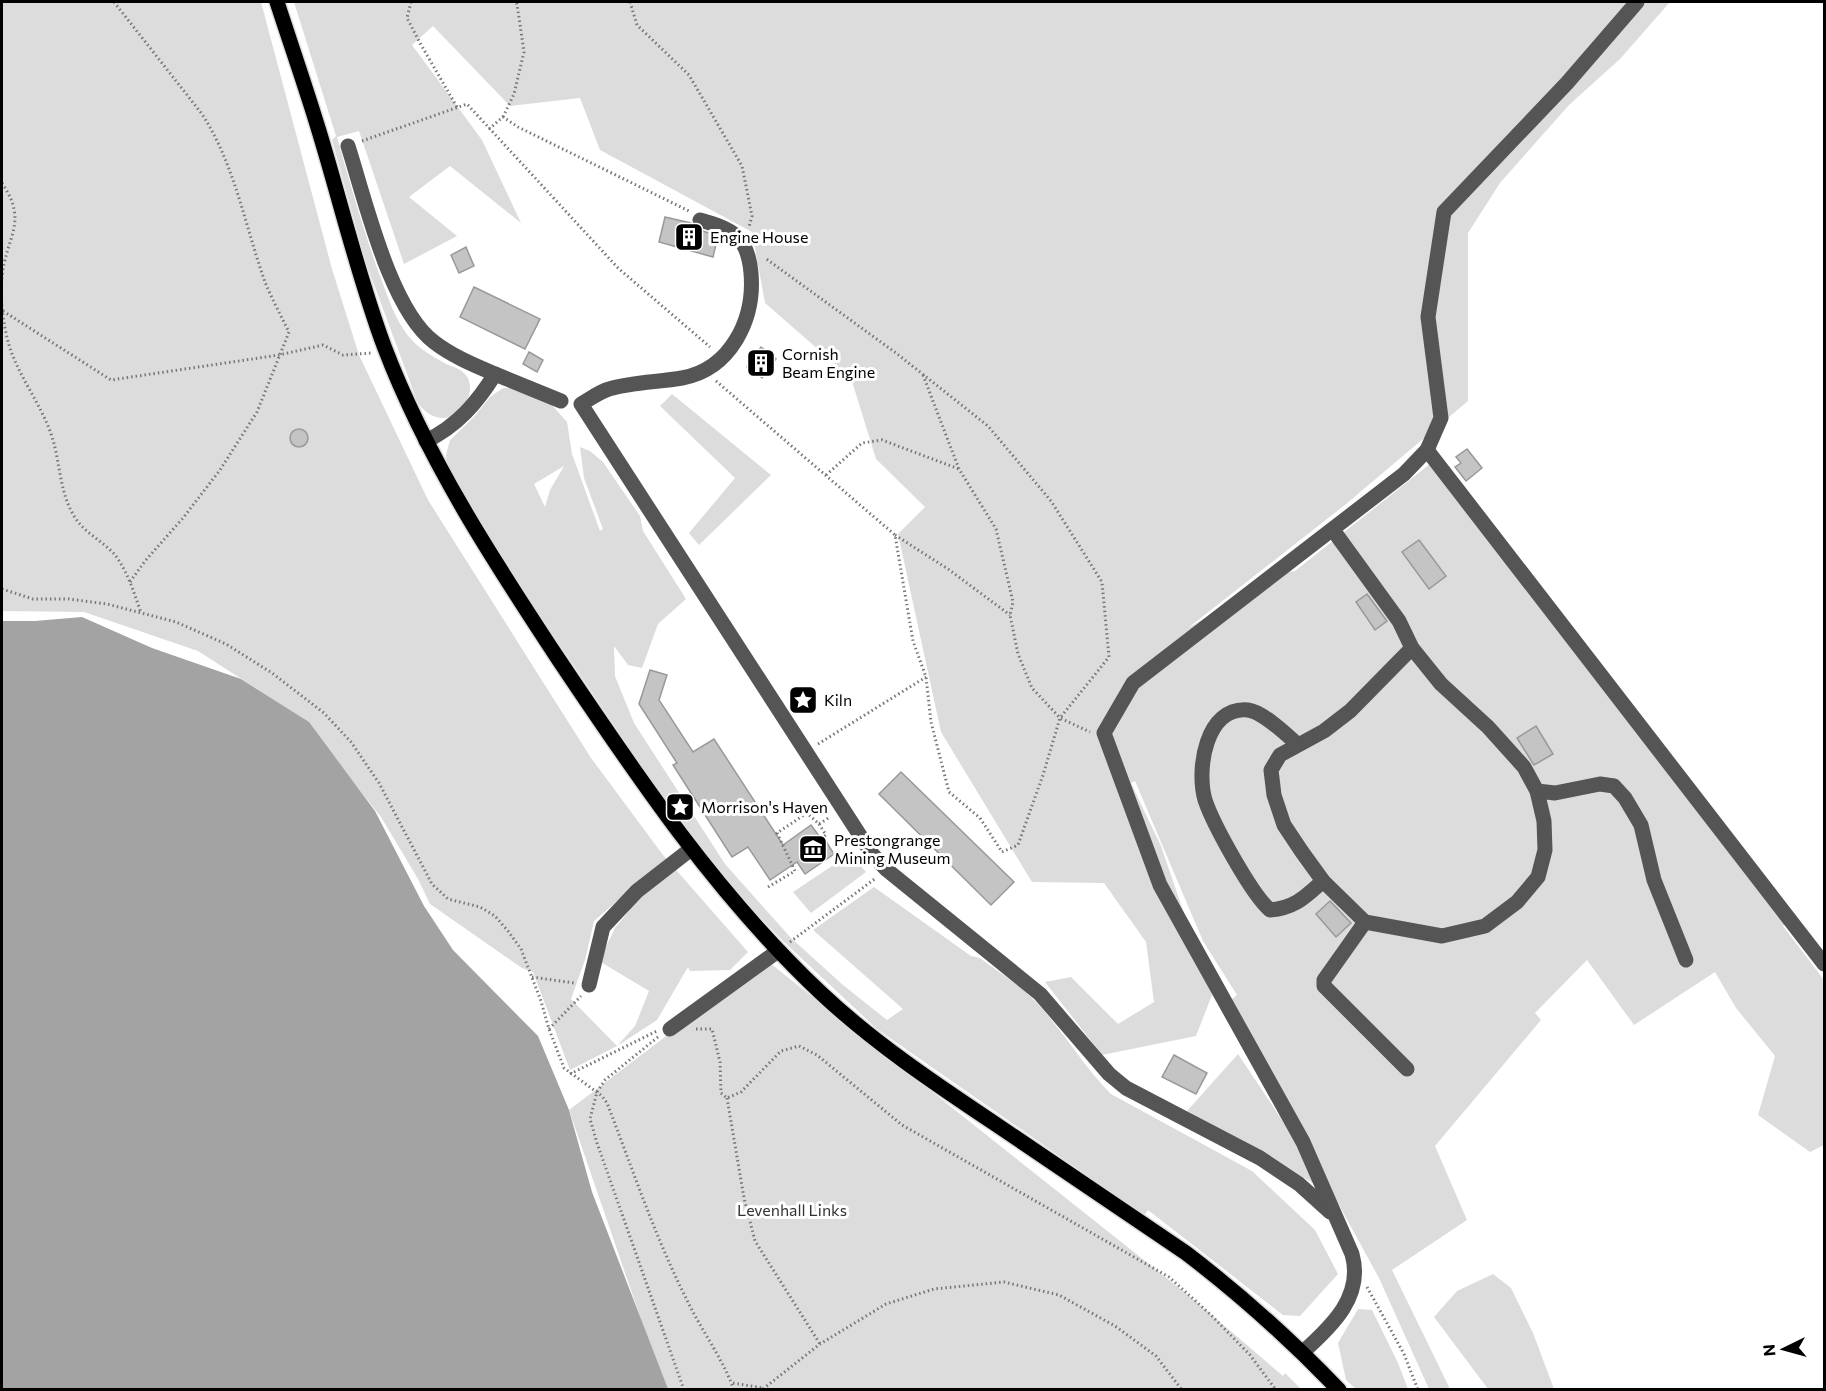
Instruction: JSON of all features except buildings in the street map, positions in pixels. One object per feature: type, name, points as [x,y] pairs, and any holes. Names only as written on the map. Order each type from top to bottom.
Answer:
[{"type":"main road","points":[[278,2],[385,348],[426,441],[456,499],[489,553],[615,744],[692,849],[733,901],[778,951],[824,995],[885,1046],[945,1090],[1186,1253],[1303,1352],[1339,1389]]},
{"type":"street","points":[[1303,1352],[1348,1302],[1354,1288],[1356,1268],[1352,1254],[1303,1142],[1160,885],[1104,733],[1133,683],[1404,474],[1426,450],[1441,418],[1428,317],[1444,212],[1567,83],[1637,2]]},
{"type":"street","points":[[348,146],[386,264],[413,321],[432,341],[457,357],[561,401]]},
{"type":"street","points":[[699,219],[726,227],[744,243],[751,272],[751,306],[740,334],[723,358],[685,378],[609,389],[580,404],[872,854],[887,870],[1040,994],[1109,1074],[1126,1088],[1260,1158],[1299,1184],[1334,1216]]},
{"type":"street","points":[[426,441],[460,419],[480,398],[495,374]]},
{"type":"street","points":[[1426,450],[1824,964]]},
{"type":"street","points":[[1333,530],[1399,621],[1412,648],[1441,684],[1488,727],[1524,767],[1537,790],[1544,821],[1545,850],[1538,877],[1517,902],[1485,926],[1442,936],[1365,922],[1323,881],[1284,825],[1274,795],[1271,770],[1280,755],[1324,731],[1350,711],[1412,648]]},
{"type":"street","points":[[1297,744],[1268,720],[1250,710],[1228,713],[1214,728],[1203,755],[1202,779],[1206,801],[1231,852],[1261,903],[1270,910],[1288,908],[1305,898],[1323,881]]},
{"type":"street","points":[[1537,790],[1555,794],[1600,784],[1614,786],[1625,798],[1641,825],[1654,880],[1686,960]]},
{"type":"street","points":[[589,985],[603,927],[637,891],[692,849]]},
{"type":"street","points":[[1365,922],[1324,980],[1324,986],[1407,1069]]},
{"type":"street","points":[[670,1029],[778,951]]},
{"type":"path","points":[[114,2],[202,114],[215,134],[241,200],[266,283],[289,332],[257,412],[220,470],[130,582]]},
{"type":"path","points":[[411,2],[407,18],[457,107]]},
{"type":"path","points":[[489,129],[503,117],[514,94],[524,52],[517,4],[514,2]]},
{"type":"path","points":[[630,2],[638,26],[689,75],[742,166],[752,216],[744,243],[922,374],[988,426],[1051,501],[1102,582],[1109,657],[1060,718],[1018,845],[1002,852],[980,818],[949,792],[932,722],[926,677],[913,642],[895,535]]},
{"type":"path","points":[[348,146],[467,104],[618,268],[723,358]]},
{"type":"path","points":[[503,117],[527,132],[685,208],[699,219]]},
{"type":"path","points":[[2,183],[16,213],[15,226],[2,277],[2,310],[9,346],[42,409],[53,440],[63,488],[73,515],[90,536],[114,555],[130,582],[141,613]]},
{"type":"path","points":[[2,310],[111,380],[279,355],[323,345],[343,355],[371,353],[385,348]]},
{"type":"path","points":[[703,370],[895,535],[948,569],[1010,615]]},
{"type":"path","points":[[922,374],[959,469],[996,529],[1013,602],[1010,615],[1018,654],[1032,688],[1060,718],[1088,732]]},
{"type":"path","points":[[825,475],[862,443],[882,440],[959,469]]},
{"type":"path","points":[[2,589],[33,599],[69,599],[108,604],[176,621],[226,644],[272,673],[324,713],[351,742],[379,783],[432,884],[448,899],[480,907],[495,916],[521,950],[542,1001],[549,1029],[564,1068],[597,1092],[607,1103],[635,1182],[688,1303],[734,1389]]},
{"type":"path","points":[[805,752],[926,677]]},
{"type":"path","points":[[819,824],[841,809]]},
{"type":"path","points":[[768,887],[795,871],[777,833],[807,813],[819,824],[826,835],[821,839]]},
{"type":"path","points":[[778,951],[887,870]]},
{"type":"path","points":[[532,977],[589,985],[574,1005],[549,1029]]},
{"type":"path","points":[[670,1029],[635,1054],[605,1080],[597,1092],[590,1119],[684,1389]]},
{"type":"path","points":[[570,1074],[656,1031],[712,1029],[720,1062],[721,1092],[727,1098],[744,1198],[754,1240],[820,1344]]},
{"type":"path","points":[[727,1098],[741,1092],[781,1051],[799,1046],[817,1055],[902,1125],[1169,1277],[1250,1355],[1276,1389]]},
{"type":"path","points":[[1356,1268],[1404,1354],[1418,1389]]},
{"type":"path","points":[[732,1383],[763,1389],[820,1344],[885,1304],[934,1289],[1004,1282],[1059,1295],[1115,1326],[1156,1356],[1182,1389]]},
{"type":"green space","points":[[2,2],[261,2],[332,269],[359,355],[428,500],[591,758],[663,855],[748,952],[730,970],[690,971],[688,967],[657,1020],[617,1046],[570,1070],[533,972],[522,968],[430,904],[418,879],[381,817],[302,718],[198,651],[84,612],[2,611]],"holes":[[[638,883],[645,891],[615,928],[599,961],[649,991],[635,1026],[617,1046],[571,999],[585,960],[594,921]]]},
{"type":"green space","points":[[294,2],[1670,2],[1620,59],[1569,105],[1500,183],[1468,233],[1468,401],[1346,504],[1188,628],[1287,572],[1295,571],[1430,464],[1786,923],[1783,926],[1824,980],[1824,1145],[1810,1152],[1758,1115],[1775,1056],[1736,1008],[1715,972],[1634,1025],[1587,960],[1535,1013],[1541,1020],[1435,1146],[1467,1220],[1392,1270],[1450,1389],[1429,1389],[1379,1278],[1228,1002],[1237,995],[1203,941],[1135,781],[1131,783],[1161,846],[1212,995],[1196,1036],[1102,1055],[1045,982],[1071,977],[1118,1024],[1154,1002],[1146,942],[1104,883],[1032,882],[941,732],[898,534],[925,507],[876,459],[851,378],[765,303],[752,232],[600,150],[580,98],[510,106],[433,26],[412,45],[482,140],[521,223],[450,166],[409,197],[457,236],[404,264],[359,131],[337,137],[368,241],[400,324],[408,336],[428,354],[461,371],[467,377],[470,389],[464,407],[449,417],[433,416],[417,401],[366,263],[332,140],[336,136]]},
{"type":"green space","points":[[503,388],[509,388],[550,403],[567,422],[572,454],[600,531],[603,529],[584,478],[580,447],[590,451],[603,462],[640,516],[643,531],[686,599],[658,624],[642,668],[628,665],[614,646],[615,676],[634,723],[725,864],[791,938],[843,985],[887,1020],[903,1009],[813,930],[874,887],[971,956],[980,958],[1029,995],[1111,1094],[1252,1171],[1315,1230],[1338,1274],[1300,1316],[1283,1315],[1148,1210],[1144,1215],[877,1029],[783,941],[740,896],[647,774],[508,568],[447,464],[446,455],[450,440],[474,417],[490,397]],"holes":[[[564,466],[550,490],[545,507],[534,484]]]},
{"type":"green space","points":[[672,394],[771,475],[699,545],[689,533],[735,478],[660,406]]},
{"type":"green space","points":[[850,854],[866,872],[811,913],[793,892]]},
{"type":"green space","name":"Levenhall Links","points":[[766,960],[1193,1299],[1283,1376],[1285,1373],[1301,1389],[665,1389],[569,1110]]},
{"type":"green space","points":[[1238,1054],[1298,1144],[1313,1183],[1187,1111]]},
{"type":"green space","points":[[1493,1274],[1511,1288],[1533,1333],[1554,1389],[1488,1389],[1434,1317],[1457,1291]]},
{"type":"green space","points":[[1358,1309],[1372,1310],[1408,1389],[1356,1389],[1346,1380],[1338,1343]]},
{"type":"shaded area","points":[[82,617],[152,648],[241,679],[309,722],[375,811],[424,906],[453,950],[538,1036],[569,1110],[592,1192],[668,1389],[2,1389],[2,621]]},
{"type":"place","name":"Engine House","points":[[689,237]]},
{"type":"place","name":"Cornish Beam Engine","points":[[761,363]]},
{"type":"place","name":"Kiln","points":[[803,700]]},
{"type":"place","name":"Morrison's Haven","points":[[680,807]]},
{"type":"place","name":"Prestongrange Mining Museum","points":[[813,849]]}]
